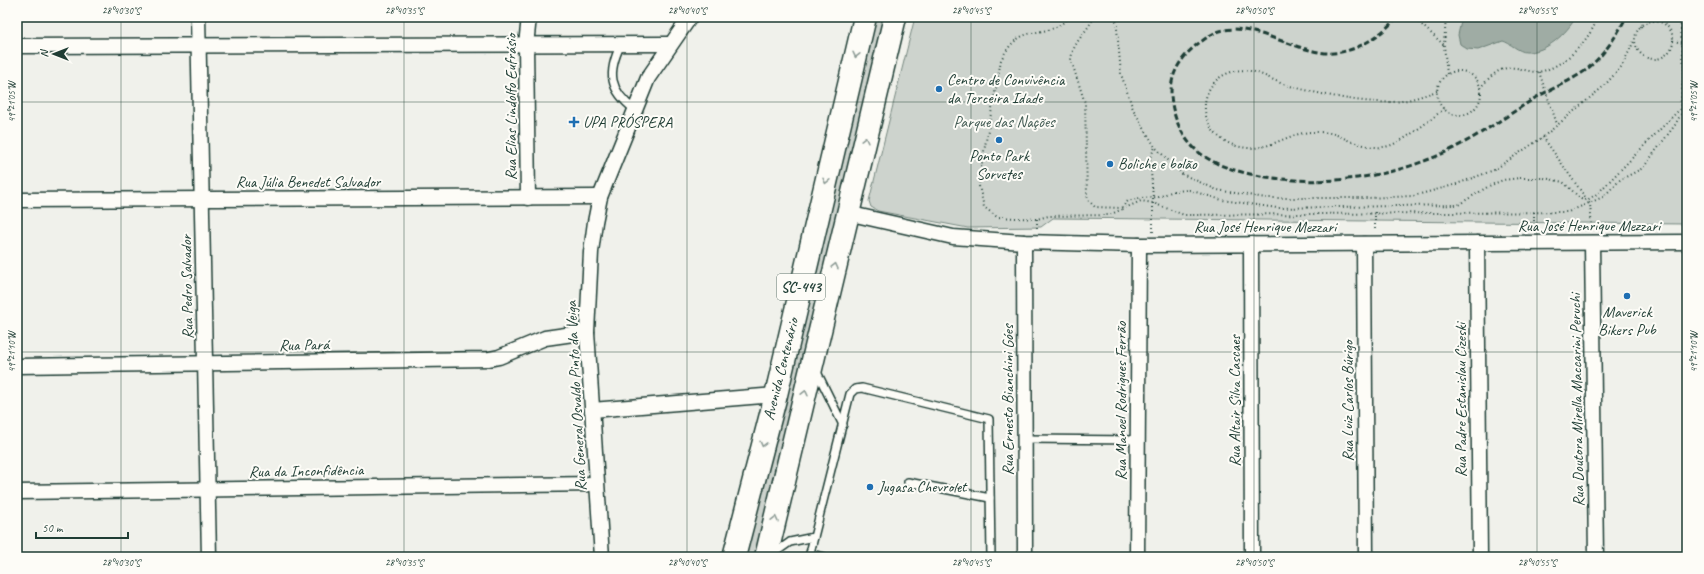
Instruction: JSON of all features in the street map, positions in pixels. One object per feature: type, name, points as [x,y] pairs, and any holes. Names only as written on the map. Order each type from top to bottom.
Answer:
[{"type":"main road","name":"Avenida Centenário","points":[[734,557],[776,395],[865,17]]},
{"type":"main road","name":"Avenida Centenário","points":[[766,557],[895,17]]},
{"type":"street","name":"Rua Pedro Salvador","points":[[198,17],[209,557]]},
{"type":"street","name":"Rua Elias Lindolfo Eufrásio","points":[[528,198],[526,45],[529,17]]},
{"type":"street","name":"Rua General Osvaldo Pinto da Veiga","points":[[602,557],[587,332],[591,252],[600,196],[648,78],[690,17]]},
{"type":"street","points":[[17,46],[670,44]]},
{"type":"street","name":"Rua Júlia Benedet Salvador","points":[[17,200],[528,198],[600,196]]},
{"type":"street","name":"Rua José Henrique Mezzari","points":[[847,213],[953,237],[1024,242],[1146,245],[1687,242]]},
{"type":"street","name":"Rua Ernesto Bianchini Góes","points":[[1024,242],[1025,557]]},
{"type":"street","name":"Rua Padre Estanislau Cizeski","points":[[1477,243],[1480,557]]},
{"type":"street","name":"Rua Doutora Mirella Maccarini Peruchi","points":[[1592,243],[1596,557]]},
{"type":"street","name":"Rua Altair Silva Cascaes","points":[[1251,244],[1252,557]]},
{"type":"street","name":"Rua Luiz Carlos Búrigo","points":[[1366,557],[1370,244]]},
{"type":"street","name":"Rua Manoel Rodrigues Ferrão","points":[[1136,557],[1138,440],[1146,245]]},
{"type":"street","name":"Rua Pará","points":[[17,366],[489,359],[499,357],[545,338],[587,332]]},
{"type":"street","points":[[592,410],[776,395]]},
{"type":"street","name":"Rua da Inconfidência","points":[[17,492],[596,484]]},
{"type":"lane","points":[[622,44],[614,58],[613,84],[622,100],[634,110]]},
{"type":"lane","points":[[812,362],[842,425]]},
{"type":"lane","points":[[824,557],[810,555],[814,537],[850,394],[855,389],[862,388],[989,419],[991,557]]},
{"type":"lane","points":[[1025,439],[1138,440]]},
{"type":"lane","points":[[908,482],[990,498]]},
{"type":"lane","points":[[770,557],[790,542],[814,537]]},
{"type":"path","points":[[1069,17],[1058,27],[1022,36],[1014,41],[1006,50],[1001,60],[980,173],[979,186],[984,207],[997,217],[1037,219],[1049,216],[1109,215],[1141,201],[1153,203],[1184,215],[1375,212],[1568,212],[1590,204],[1603,196],[1620,180],[1643,168],[1675,125],[1681,114],[1687,90]]},
{"type":"path","points":[[1094,17],[1071,54],[1071,60],[1085,103],[1088,200],[1095,207],[1120,208],[1128,201],[1140,198],[1159,197],[1172,191],[1189,190],[1222,200],[1277,208],[1458,205],[1489,186],[1503,180],[1544,178],[1563,182],[1581,199],[1586,200],[1597,194],[1680,109],[1684,68],[1680,17]]},
{"type":"path","points":[[1116,17],[1121,74],[1133,109],[1155,147],[1182,174],[1217,190],[1266,198],[1367,198],[1413,196],[1454,185],[1494,170],[1543,137],[1556,124],[1604,86],[1622,66],[1636,39],[1643,17]]},
{"type":"path","points":[[1413,17],[1444,45]]},
{"type":"path","points":[[1446,17],[1444,45],[1447,74]]},
{"type":"path","points":[[1480,88],[1494,74],[1506,68],[1539,72],[1550,68],[1581,47],[1594,28],[1598,17]]},
{"type":"path","points":[[1636,39],[1639,51],[1644,56],[1656,59],[1668,53],[1673,41],[1672,35],[1665,24],[1652,21],[1641,27]]},
{"type":"path","points":[[1673,41],[1687,44]]},
{"type":"path","points":[[1437,91],[1416,99],[1400,102],[1379,102],[1339,97],[1284,84],[1254,71],[1244,70],[1225,75],[1216,81],[1206,98],[1205,118],[1210,130],[1219,137],[1240,147],[1266,146],[1299,133],[1313,132],[1334,134],[1356,143],[1384,147],[1398,142],[1444,110]]},
{"type":"path","points":[[1460,71],[1467,72],[1473,76],[1480,88],[1479,101],[1470,112],[1457,115],[1444,110],[1437,98],[1437,91],[1442,78],[1447,74],[1460,71]]},
{"type":"path","points":[[1539,72],[1556,124]]},
{"type":"path","points":[[1543,137],[1590,204],[1592,214],[1592,243]]},
{"type":"path","points":[[1146,245],[1153,203],[1150,158],[1155,147]]},
{"type":"path","points":[[1370,244],[1375,212]]},
{"type":"path","points":[[1534,212],[1534,243]]},
{"type":"green space","points":[[868,17],[888,17],[758,557],[740,557]]},
{"type":"green space","name":"Parque das Nações","points":[[915,17],[1687,17],[1687,224],[1053,218],[1041,227],[968,228],[878,211],[871,207],[869,201]]},
{"type":"shaded area","points":[[1462,17],[1576,17],[1567,29],[1548,46],[1534,51],[1523,52],[1503,41],[1478,50],[1467,49],[1460,44],[1458,35]]},
{"type":"railway","points":[[1397,17],[1374,38],[1356,48],[1335,53],[1313,51],[1248,31],[1235,29],[1218,31],[1190,51],[1175,72],[1171,87],[1171,95],[1173,110],[1178,125],[1188,141],[1203,155],[1220,165],[1250,174],[1275,178],[1326,180],[1352,178],[1402,168],[1427,160],[1450,150],[1535,98],[1586,70],[1604,52],[1626,17]]},
{"type":"place","name":"Centro de Convivência da Terceira Idade","points":[[939,89]]},
{"type":"place","name":"UPA PRÓSPERA","points":[[574,122]]},
{"type":"place","name":"Ponto Park Sorvetes","points":[[999,140]]},
{"type":"place","name":"Boliche e bolão","points":[[1110,164]]},
{"type":"place","name":"Maverick Bikers Pub","points":[[1627,296]]},
{"type":"place","name":"Jugasa Chevrolet","points":[[870,487]]}]
